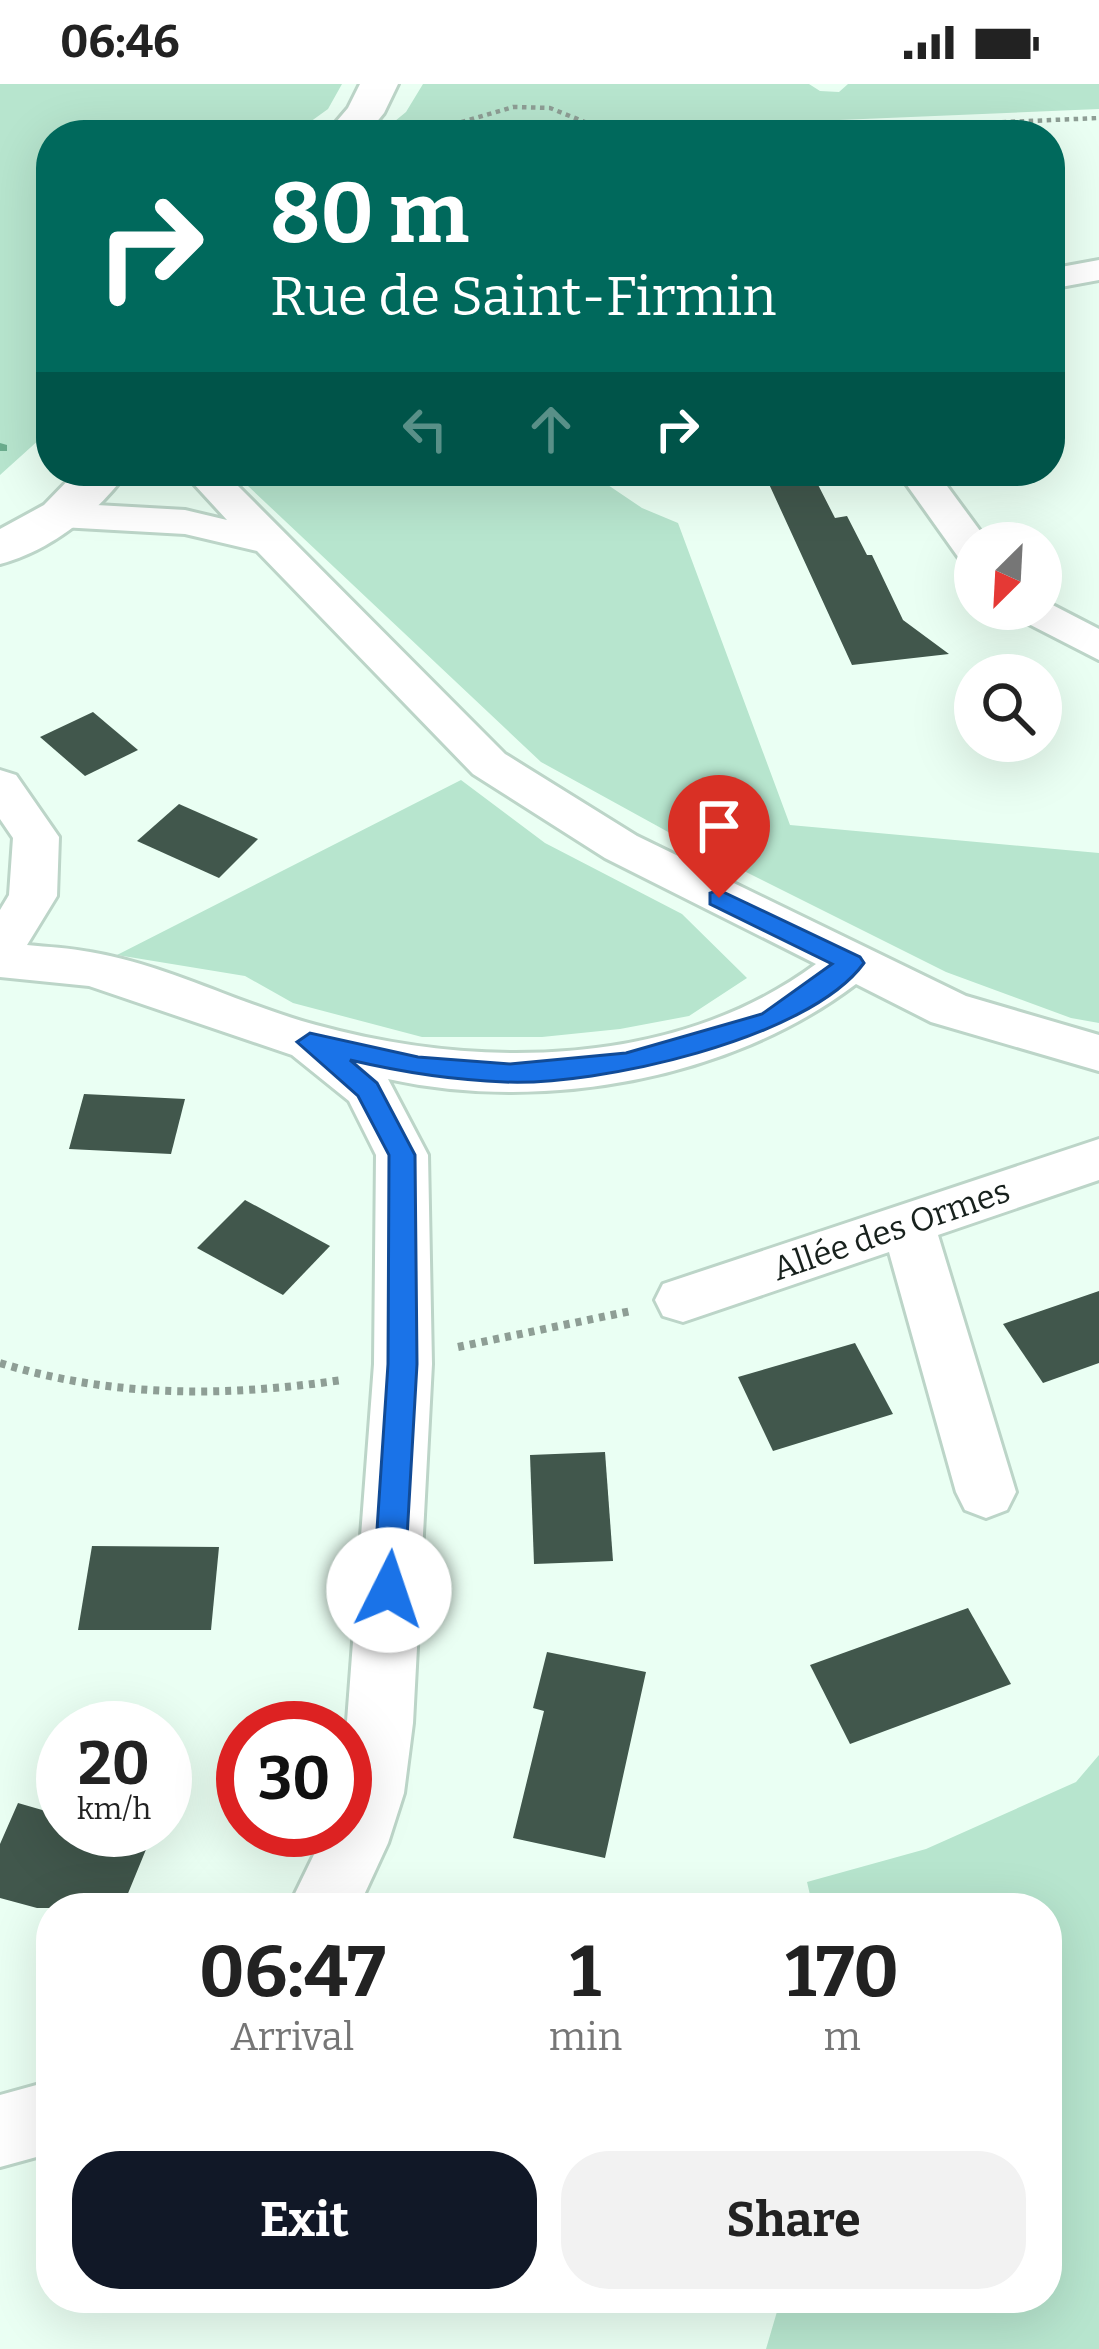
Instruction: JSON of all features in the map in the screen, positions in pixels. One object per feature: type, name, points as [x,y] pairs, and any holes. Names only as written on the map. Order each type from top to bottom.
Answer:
[{"type":"main road","points":[[358,120],[379,84]]},
{"type":"main road","points":[[0,548],[61,514],[90,486]]},
{"type":"street","points":[[1065,276],[1099,270]]},
{"type":"street","points":[[185,523],[206,486]]},
{"type":"street","points":[[217,486],[489,764],[621,847],[949,1010],[1099,1053]]},
{"type":"street","points":[[927,486],[954,523]]},
{"type":"street","points":[[61,514],[185,523],[274,543]]},
{"type":"street","points":[[1062,626],[1099,646]]},
{"type":"street","points":[[0,785],[36,837],[33,896],[0,949]]},
{"type":"street","points":[[0,960],[92,969],[310,1042],[418,1066],[510,1073],[626,1063],[770,1021],[851,963]]},
{"type":"street","points":[[310,1042],[368,1089],[402,1155],[403,1359],[381,1723],[371,1792],[355,1843],[330,1893]]},
{"type":"street","name":"Allée des Ormes","points":[[683,1300],[1099,1159]]},
{"type":"street","points":[[907,1221],[986,1492]]},
{"type":"street","points":[[0,2131],[36,2120]]},
{"type":"path","points":[[469,120],[513,107],[550,108],[580,120]]},
{"type":"path","points":[[1053,120],[1099,118]]},
{"type":"path","points":[[0,1363],[85,1385],[160,1394],[276,1391],[683,1300]]},
{"type":"green space","points":[[0,84],[342,84],[328,109],[313,120],[36,120],[36,443],[0,475]]},
{"type":"green space","points":[[423,84],[809,84],[820,91],[839,92],[848,84],[1099,84],[1099,109],[837,120],[396,120]]},
{"type":"green space","points":[[248,486],[609,486],[642,508],[678,523],[790,825],[1099,853],[1099,1023],[1071,1018],[946,972],[690,844],[541,762]]},
{"type":"green space","points":[[461,780],[545,843],[682,914],[747,978],[689,1016],[620,1029],[542,1037],[422,1037],[293,1003],[245,976],[117,955]]},
{"type":"green space","points":[[1099,1755],[1099,2349],[766,2349],[777,2313],[1062,2313],[1062,1893],[810,1893],[807,1882],[926,1849],[1076,1782]]},
{"type":"building","points":[[770,486],[819,486],[835,518],[847,516],[867,555],[872,555],[903,620],[949,654],[852,665]]},
{"type":"building","points":[[93,712],[138,750],[85,776],[40,737]]},
{"type":"building","points":[[179,804],[258,839],[219,878],[137,841]]},
{"type":"building","points":[[84,1094],[185,1099],[171,1154],[69,1149]]},
{"type":"building","points":[[245,1200],[330,1246],[283,1295],[197,1248]]},
{"type":"building","points":[[1099,1291],[1099,1363],[1043,1383],[1003,1324]]},
{"type":"building","points":[[855,1343],[893,1414],[773,1451],[738,1377]]},
{"type":"building","points":[[605,1452],[613,1561],[534,1564],[530,1455]]},
{"type":"building","points":[[92,1546],[219,1547],[211,1630],[78,1630]]},
{"type":"building","points":[[968,1608],[1011,1684],[850,1744],[810,1665]]},
{"type":"building","points":[[547,1652],[646,1672],[605,1858],[513,1838],[544,1711],[533,1708]]},
{"type":"building","points":[[18,1803],[36,1808],[36,1857],[143,1857],[128,1893],[36,1893],[36,1908],[0,1898],[0,1844]]},
{"type":"route","points":[[389,1590],[403,1364],[402,1155],[368,1089],[310,1042],[418,1066],[510,1073],[626,1063],[770,1021],[851,963],[719,898]]}]
